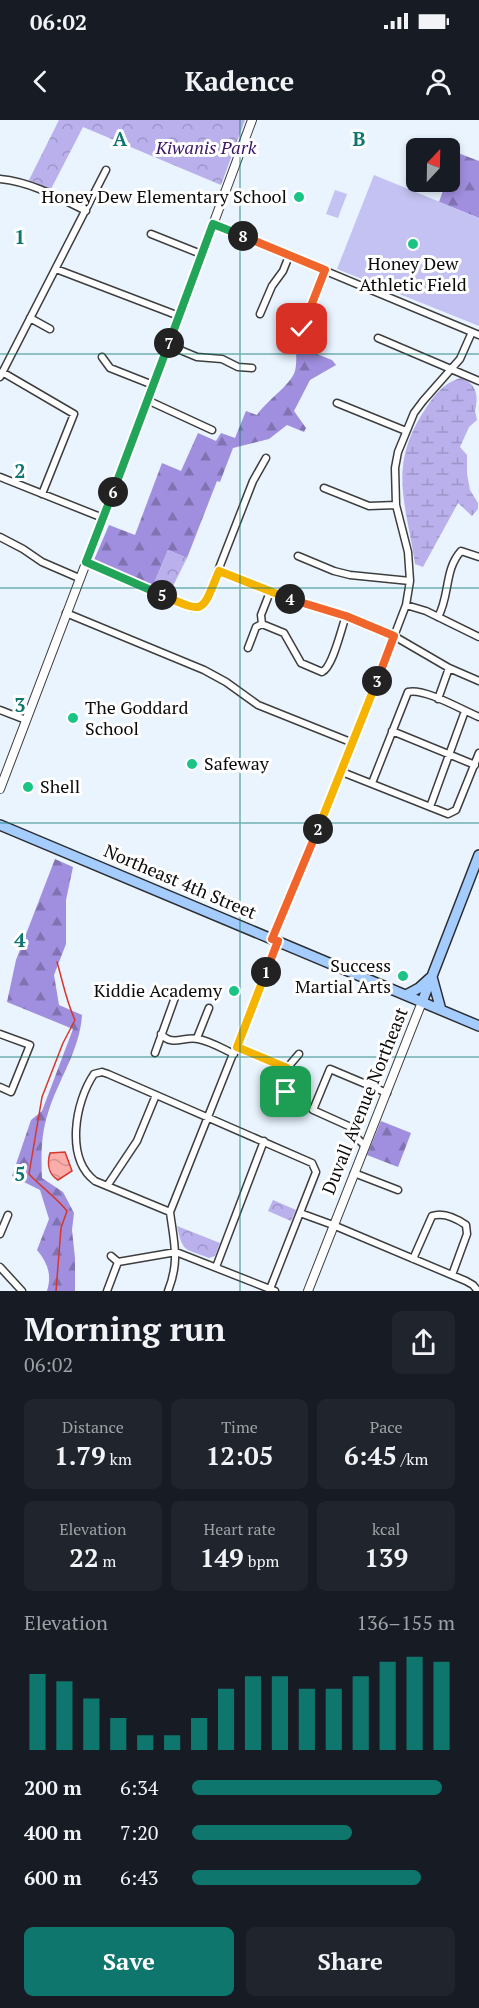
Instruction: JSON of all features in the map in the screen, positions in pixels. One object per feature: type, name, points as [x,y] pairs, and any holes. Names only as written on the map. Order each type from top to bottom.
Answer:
[{"type":"main road","name":"Northeast 4th Street","points":[[0,825],[479,1026]]},
{"type":"main road","name":"Duvall Avenue Northeast","points":[[422,1002],[479,855]]},
{"type":"main road","points":[[406,995],[432,977],[441,1010]]},
{"type":"street","points":[[0,789],[252,120]]},
{"type":"street","points":[[42,494],[74,414],[1,374],[106,170]]},
{"type":"street","points":[[0,179],[19,180],[30,184],[86,211]]},
{"type":"street","points":[[168,1291],[175,1271],[176,1252],[170,1212],[237,1047],[275,940],[406,605],[410,581],[408,552],[396,505],[395,468],[398,452],[406,431],[423,401],[452,370],[476,334],[213,224]]},
{"type":"street","points":[[151,234],[201,254]]},
{"type":"street","points":[[261,315],[272,286],[289,256]]},
{"type":"street","points":[[56,269],[179,316]]},
{"type":"street","points":[[300,332],[325,270]]},
{"type":"street","points":[[30,318],[50,329]]},
{"type":"street","points":[[378,338],[479,381]]},
{"type":"street","points":[[168,345],[197,357],[222,359],[238,367],[252,368]]},
{"type":"street","points":[[102,357],[110,368],[153,385]]},
{"type":"street","points":[[147,400],[212,430]]},
{"type":"street","points":[[337,403],[406,431]]},
{"type":"street","points":[[86,562],[192,608],[201,607],[206,604],[253,481],[266,458]]},
{"type":"street","points":[[0,477],[103,518]]},
{"type":"street","points":[[324,488],[369,506],[396,505]]},
{"type":"street","points":[[0,537],[42,562],[80,579]]},
{"type":"street","points":[[438,617],[444,607],[447,579],[457,555],[461,551],[479,557]]},
{"type":"street","points":[[298,556],[350,576],[410,581]]},
{"type":"street","points":[[219,571],[299,603],[346,616],[394,636],[449,668],[479,681]]},
{"type":"street","points":[[262,624],[261,615],[270,592]]},
{"type":"street","points":[[406,605],[438,617],[479,637]]},
{"type":"street","points":[[66,613],[204,670],[226,682],[258,705],[352,743]]},
{"type":"street","points":[[248,648],[256,627],[262,624],[284,633],[301,663],[322,672],[326,671],[346,616]]},
{"type":"street","points":[[438,699],[449,668]]},
{"type":"street","points":[[372,783],[408,692],[418,691],[479,717]]},
{"type":"street","points":[[0,710],[26,720]]},
{"type":"street","points":[[430,807],[465,711]]},
{"type":"street","points":[[392,731],[475,765]]},
{"type":"street","points":[[342,772],[448,814],[456,810],[479,753]]},
{"type":"street","points":[[155,1053],[177,992]]},
{"type":"street","name":"Duvall Avenue Northeast","points":[[308,1291],[422,1002]]},
{"type":"street","points":[[197,1038],[209,1008]]},
{"type":"street","points":[[0,1034],[30,1045],[11,1092],[0,1087]]},
{"type":"street","points":[[161,1034],[165,1039],[171,1041],[197,1038],[234,1054]]},
{"type":"street","points":[[237,1047],[287,1068]]},
{"type":"street","points":[[279,1111],[286,1092],[287,1068],[298,1054]]},
{"type":"street","points":[[365,1146],[354,1135],[353,1128],[313,1110],[330,1069],[387,1093]]},
{"type":"street","points":[[118,1262],[176,1252],[273,1290],[316,1172],[315,1167],[308,1160],[108,1074],[98,1072],[92,1077],[78,1113],[76,1151],[84,1170],[89,1176],[107,1186],[170,1212]]},
{"type":"street","points":[[107,1186],[137,1141],[156,1095]]},
{"type":"street","points":[[216,1267],[264,1141]]},
{"type":"street","points":[[354,1173],[398,1190]]},
{"type":"street","points":[[300,1213],[452,1275],[477,1290]]},
{"type":"street","points":[[413,1259],[429,1218],[444,1214],[462,1222],[467,1229],[452,1275]]},
{"type":"street","points":[[0,1234],[8,1215]]},
{"type":"street","points":[[111,1256],[118,1262]]},
{"type":"street","points":[[107,1291],[118,1262]]},
{"type":"street","points":[[0,1267],[22,1291]]},
{"type":"street","points":[[10,1291],[17,1285]]},
{"type":"green space","name":"Kiwanis Park","points":[[59,120],[245,120],[221,185],[83,127],[51,189],[29,180]]},
{"type":"green space","points":[[460,154],[479,161],[479,218],[439,202],[442,192],[460,192]]},
{"type":"green space","points":[[296,346],[332,360],[336,365],[310,380],[294,411],[306,428],[304,432],[287,425],[269,439],[233,448],[220,482],[217,481],[187,558],[168,550],[153,586],[94,560],[109,525],[135,535],[162,463],[181,471],[198,433],[216,441],[221,433],[235,438],[246,411],[257,415],[284,387],[295,371]]},
{"type":"green space","points":[[460,378],[473,386],[477,399],[475,411],[477,420],[469,427],[460,447],[467,455],[470,490],[478,503],[478,509],[472,516],[458,503],[423,567],[415,564],[404,503],[403,466],[414,429],[426,408],[440,390]]},
{"type":"green space","points":[[168,550],[187,558],[170,592],[153,586]]},
{"type":"green space","points":[[55,859],[73,867],[66,900],[66,944],[54,975],[59,1005],[82,1015],[73,1053],[52,1101],[44,1129],[42,1178],[63,1192],[74,1213],[72,1230],[75,1291],[47,1291],[48,1269],[37,1250],[49,1219],[40,1190],[12,1176],[31,1120],[42,1111],[73,1029],[7,1002],[16,960]]},
{"type":"green space","points":[[381,1121],[411,1133],[398,1167],[367,1155]]},
{"type":"green space","points":[[273,1200],[296,1210],[291,1221],[268,1211]]},
{"type":"green space","points":[[177,1226],[220,1243],[215,1256],[209,1258],[186,1249]]},
{"type":"shaded area","name":"Honey Dew Athletic Field","points":[[374,175],[406,188],[406,192],[416,192],[479,218],[479,326],[337,269]]},
{"type":"shaded area","points":[[335,190],[347,194],[338,218],[326,214]]},
{"type":"water","points":[[65,1152],[72,1171],[58,1180],[49,1168],[50,1153]]},
{"type":"waterway","points":[[56,1291],[61,1228],[67,1211],[29,1174],[42,1097],[63,1043],[75,1020],[57,962]]},
{"type":"place","name":"Honey Dew Elementary School","points":[[299,197]]},
{"type":"place","name":"Honey Dew Athletic Field","points":[[413,244]]},
{"type":"place","name":"The Goddard School","points":[[73,718]]},
{"type":"place","name":"Safeway","points":[[192,764]]},
{"type":"place","name":"Shell","points":[[28,787]]},
{"type":"place","name":"Success Martial Arts","points":[[403,976]]},
{"type":"place","name":"Kiddie Academy","points":[[234,991]]},
{"type":"route","points":[[286,1092],[287,1068],[237,1047],[278,941],[272,939],[342,772],[394,636],[346,616],[299,603],[219,571],[206,604],[192,608],[86,562],[213,224],[325,270],[302,329]]}]
